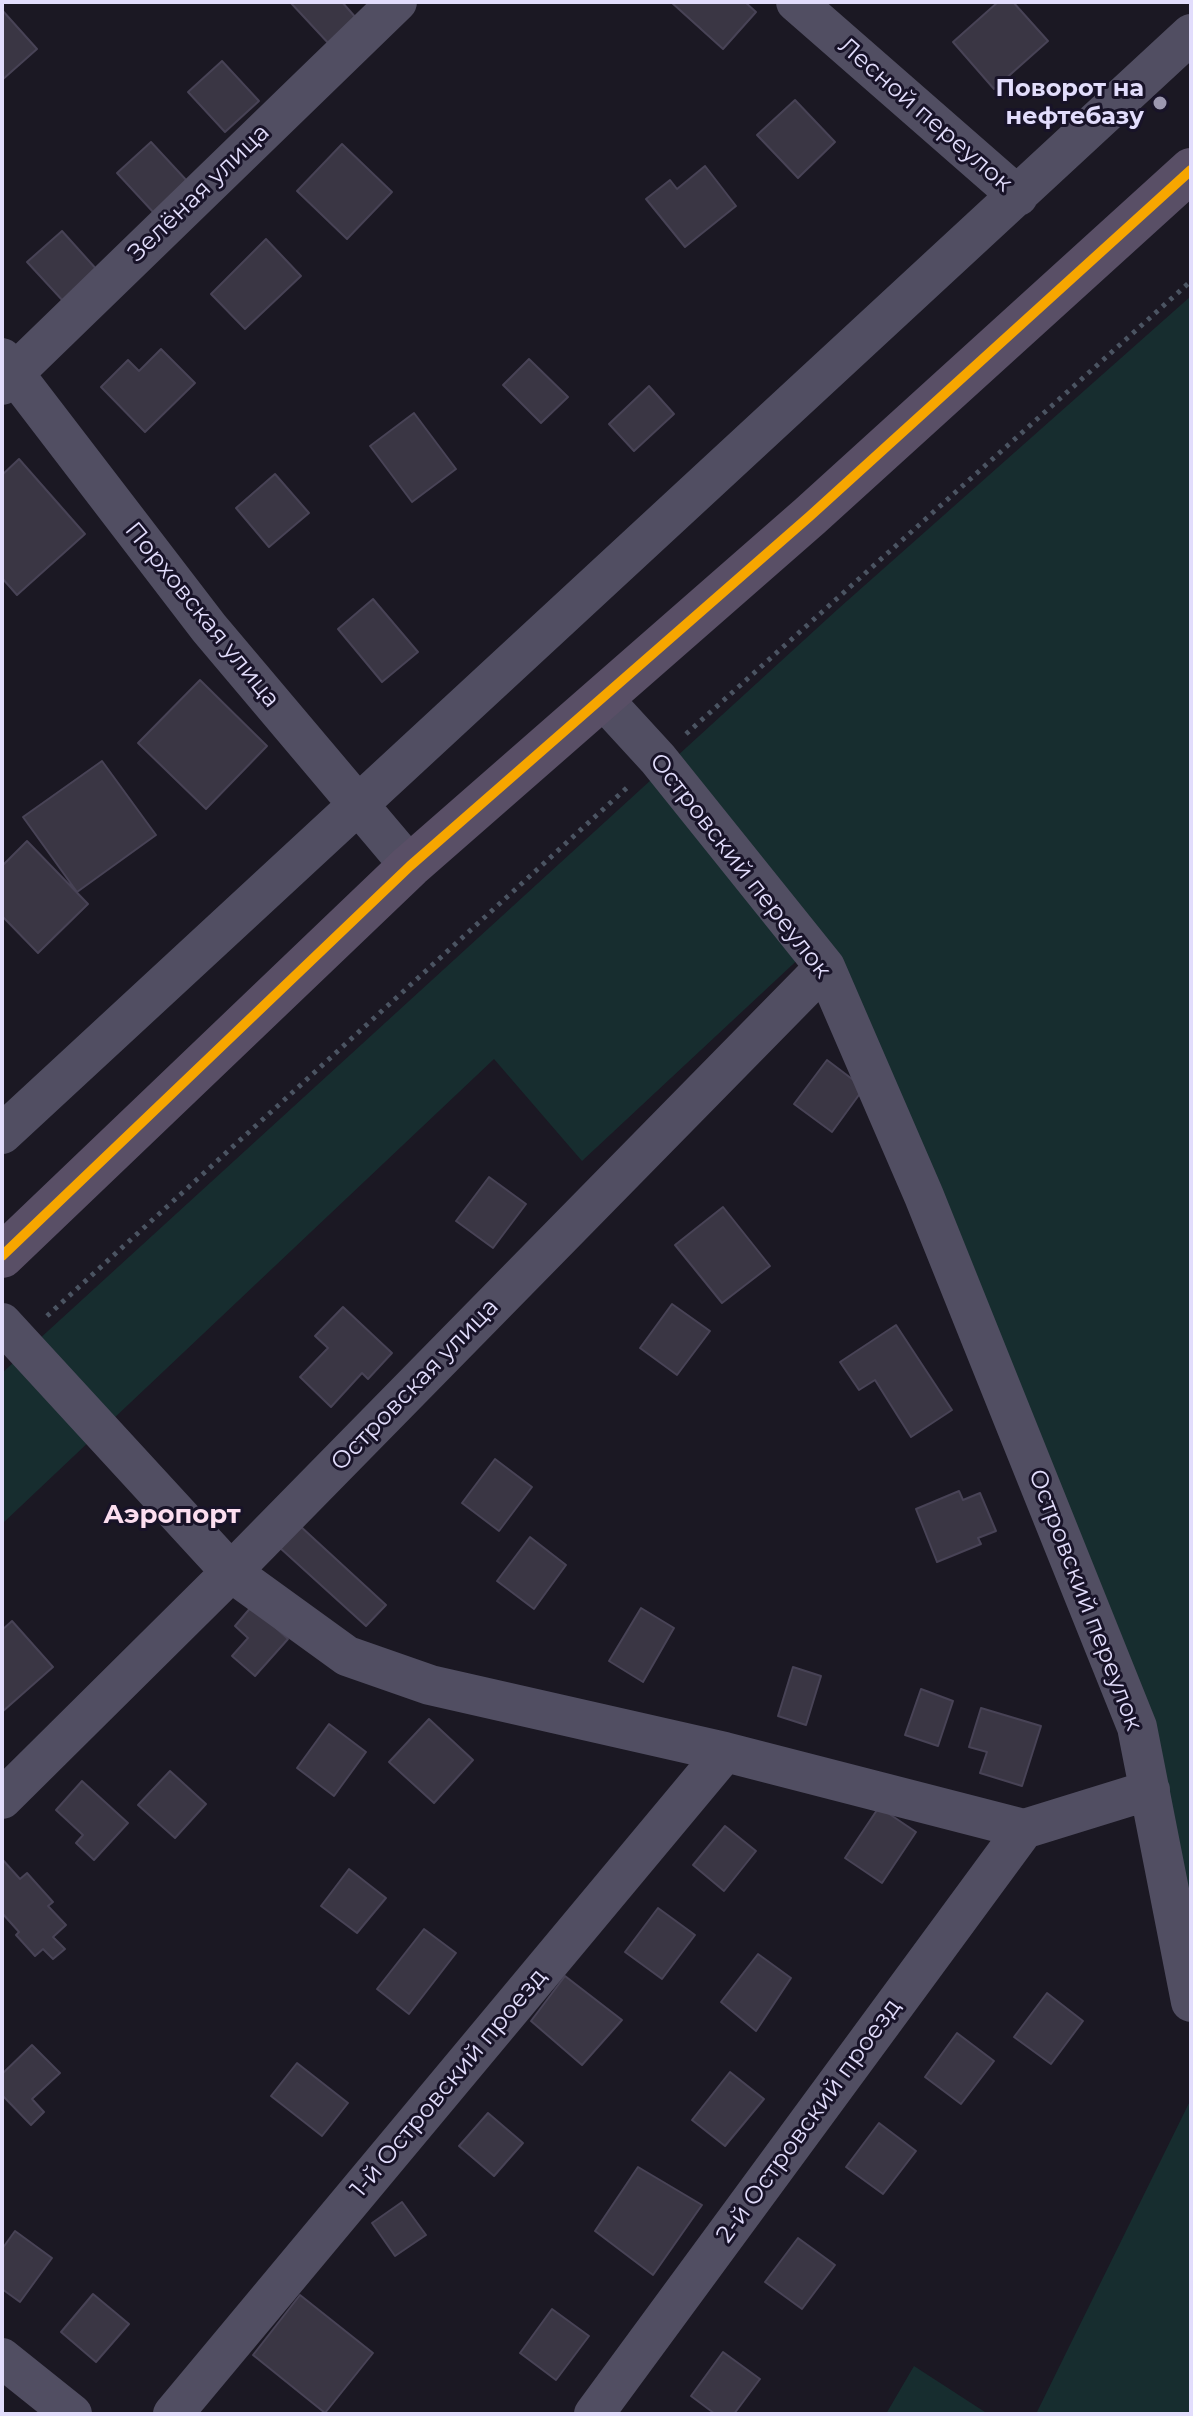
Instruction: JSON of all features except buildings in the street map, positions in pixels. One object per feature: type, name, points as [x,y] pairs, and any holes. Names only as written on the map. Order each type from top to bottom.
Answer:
[{"type":"main road","points":[[2,1256],[410,866],[810,516],[1191,170]]},
{"type":"street","name":"Зелёная улица","points":[[6,372],[397,2]]},
{"type":"street","name":"Лесной переулок","points":[[796,2],[1018,196]]},
{"type":"street","points":[[2,1134],[1191,34]]},
{"type":"street","name":"Порховская улица","points":[[6,372],[209,628],[410,866]]},
{"type":"street","name":"Островский переулок","points":[[602,698],[658,759],[825,967],[924,1196],[1137,1727],[1191,2002]]},
{"type":"street","name":"Островская улица","points":[[2,1799],[231,1572],[825,967]]},
{"type":"street","points":[[10,1332],[231,1572],[347,1656],[430,1685],[725,1752],[1024,1829],[1150,1790]]},
{"type":"street","name":"1-й Островский проезд","points":[[173,2414],[725,1752]]},
{"type":"street","name":"2-й Островский проезд","points":[[594,2414],[1024,1829]]},
{"type":"street","points":[[2,2358],[72,2414]]},
{"type":"path","points":[[10,1332],[658,759],[1191,281]]},
{"type":"green space","points":[[1191,296],[1191,1923],[1162,1810],[806,952],[582,1161],[494,1059],[2,1524],[2,1373],[838,609]]},
{"type":"green space","points":[[1191,2099],[1191,2414],[1036,2414]]},
{"type":"green space","points":[[914,2366],[988,2414],[886,2414]]},
{"type":"transit line","points":[[2,1256],[410,866],[810,516],[1191,170]]},
{"type":"place","name":"Поворот на нефтебазу","points":[[1160,103]]},
{"type":"district","name":"Аэропорт","points":[[172,1515]]}]
